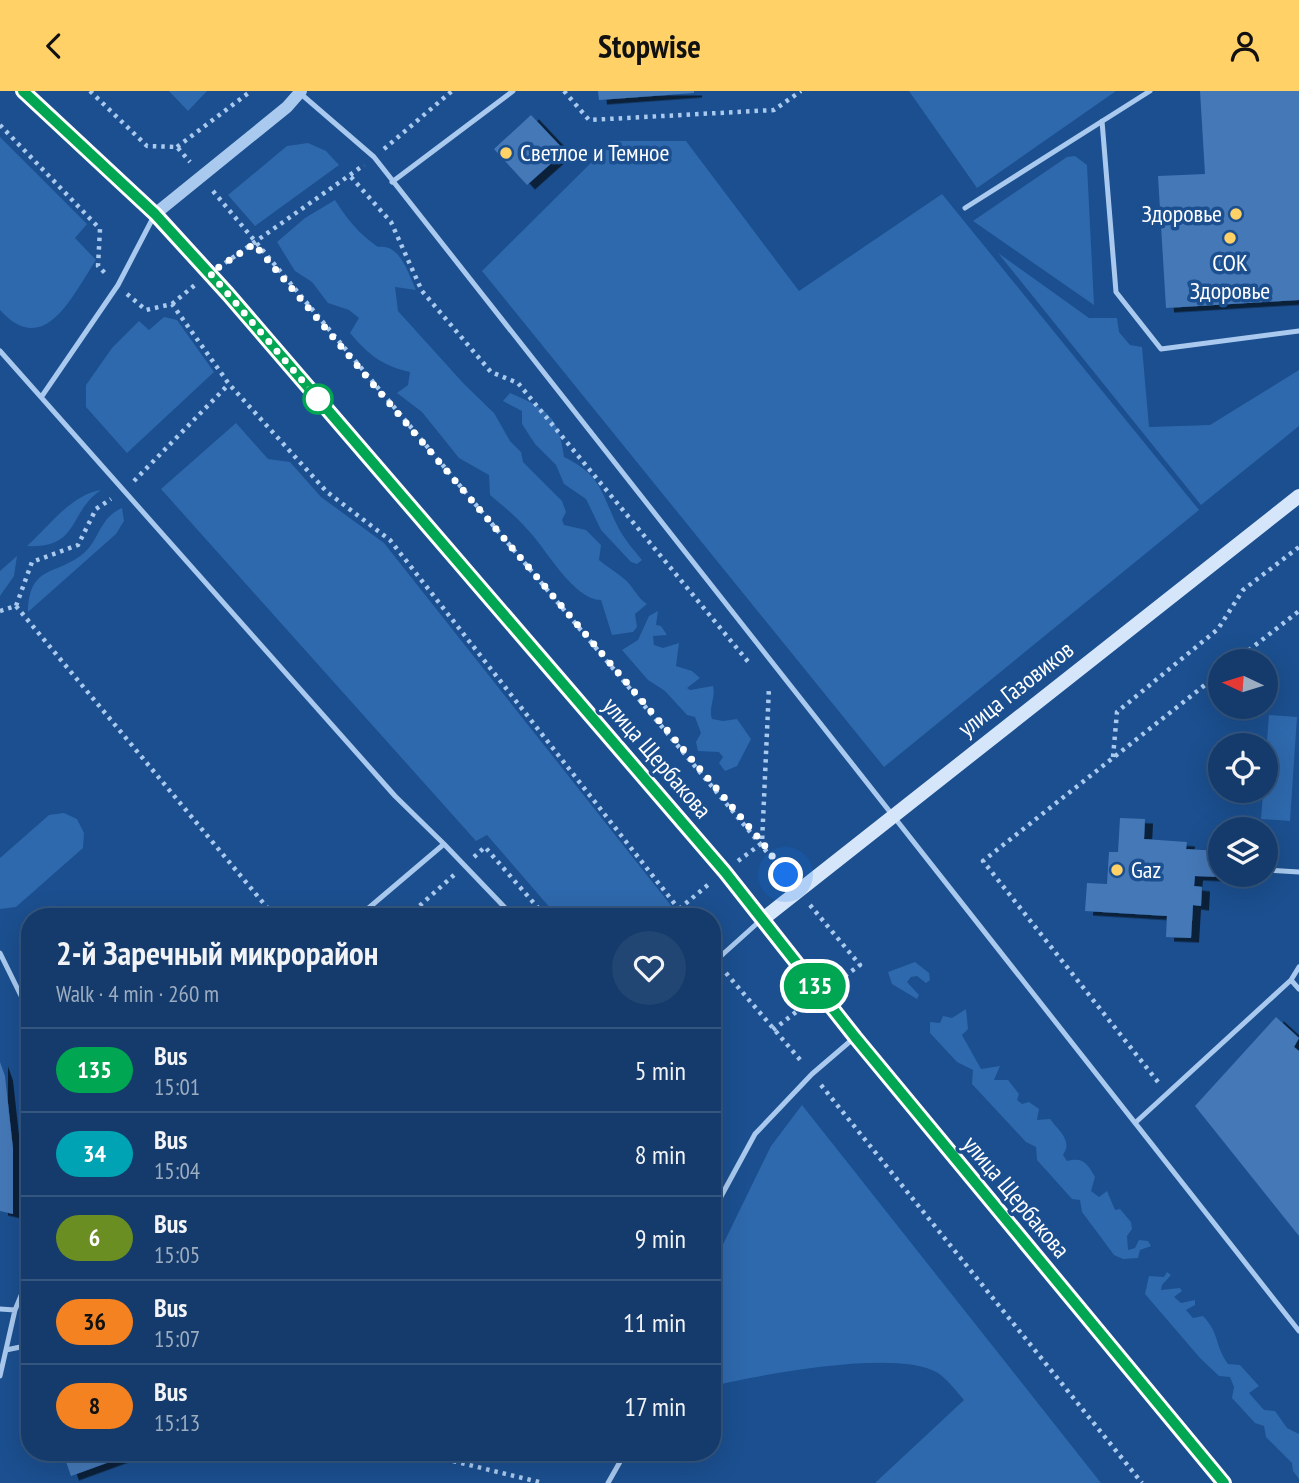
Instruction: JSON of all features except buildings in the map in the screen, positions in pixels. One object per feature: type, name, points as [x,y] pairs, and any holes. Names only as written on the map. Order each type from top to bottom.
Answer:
[{"type":"main road","name":"улица Щербакова","points":[[23,91],[155,214],[210,273],[725,872],[855,1037],[1224,1483]]},
{"type":"main road","name":"улица Газовиков","points":[[763,919],[1299,496]]},
{"type":"street","points":[[155,214],[301,92]]},
{"type":"lane","points":[[392,182],[513,91]]},
{"type":"lane","points":[[965,208],[1150,91]]},
{"type":"lane","points":[[301,92],[374,157],[1299,1331]]},
{"type":"lane","points":[[1102,121],[1116,292],[1161,349],[1299,331]]},
{"type":"lane","points":[[42,396],[118,285],[155,214]]},
{"type":"lane","points":[[0,351],[395,796],[505,908]]},
{"type":"lane","points":[[369,908],[444,844]]},
{"type":"lane","points":[[1278,871],[1299,872]]},
{"type":"lane","points":[[721,956],[763,919]]},
{"type":"lane","points":[[0,953],[21,996]]},
{"type":"lane","points":[[1135,1123],[1291,980],[1299,967]]},
{"type":"lane","points":[[1291,980],[1299,989]]},
{"type":"lane","points":[[721,1196],[755,1134],[812,1074],[855,1037]]},
{"type":"lane","points":[[0,1376],[15,1310],[21,1296]]},
{"type":"lane","points":[[0,1309],[15,1310]]},
{"type":"lane","points":[[6,1350],[21,1347]]},
{"type":"lane","points":[[608,1483],[620,1461]]},
{"type":"path","points":[[90,91],[147,146],[177,147],[251,91]]},
{"type":"path","points":[[0,124],[100,229],[98,266],[146,310],[172,304],[210,273],[351,177],[452,91]]},
{"type":"path","points":[[565,91],[589,120],[774,110],[801,91]]},
{"type":"path","points":[[177,147],[254,244],[762,842],[798,891],[860,965],[773,1030]]},
{"type":"path","points":[[351,177],[391,222],[422,291],[491,372],[518,383],[754,668]]},
{"type":"path","points":[[172,304],[229,384],[327,492],[390,540],[678,908]]},
{"type":"path","points":[[1113,758],[1118,712],[1218,629],[1243,590],[1299,547]]},
{"type":"path","points":[[16,606],[268,908]]},
{"type":"path","points":[[1250,649],[1299,611]]},
{"type":"path","points":[[680,908],[762,842],[771,689],[762,679]]},
{"type":"path","points":[[1167,1093],[983,861],[1208,683]]},
{"type":"path","points":[[721,970],[812,1074],[1142,1483]]},
{"type":"path","points":[[453,1461],[543,1483]]},
{"type":"shaded area","points":[[169,91],[207,91],[188,111]]},
{"type":"shaded area","points":[[909,91],[1116,91],[977,188]]},
{"type":"shaded area","points":[[0,137],[87,224],[75,238],[96,260],[56,317],[44,325],[31,328],[16,324],[0,310]]},
{"type":"shaded area","points":[[613,141],[686,141],[799,291],[942,194],[1199,510],[884,767],[482,271]]},
{"type":"shaded area","points":[[308,143],[326,151],[339,165],[255,226],[228,195],[287,146]]},
{"type":"shaded area","points":[[1075,156],[1087,165],[1094,305],[973,221],[1067,157]]},
{"type":"shaded area","points":[[335,200],[365,237],[378,247],[386,247],[398,254],[406,268],[416,290],[395,287],[398,311],[494,413],[510,441],[521,452],[523,462],[562,501],[566,512],[562,520],[564,525],[586,530],[601,545],[599,560],[626,581],[647,604],[635,614],[637,627],[633,632],[612,635],[601,600],[580,592],[570,583],[523,524],[490,495],[489,475],[459,458],[422,412],[397,393],[408,385],[410,372],[383,363],[363,347],[350,333],[359,318],[349,310],[328,303],[312,282],[295,271],[277,242],[305,218]]},
{"type":"shaded area","points":[[998,253],[1089,318],[1117,318],[1119,332],[1130,345],[1142,347],[1149,427],[1210,425],[1299,370],[1299,426],[1201,505]]},
{"type":"shaded area","points":[[164,317],[177,320],[214,372],[127,453],[86,407],[86,385],[112,348],[139,321],[149,330]]},
{"type":"shaded area","points":[[510,393],[549,415],[559,432],[564,457],[587,471],[594,479],[619,529],[642,560],[637,564],[631,562],[601,530],[586,499],[564,484],[556,465],[535,444],[522,424],[522,411],[503,401]]},
{"type":"shaded area","points":[[236,423],[268,459],[290,462],[321,497],[384,543],[673,908],[550,908],[487,835],[476,841],[161,489]]},
{"type":"shaded area","points":[[101,490],[83,508],[72,527],[56,542],[27,546],[70,504]]},
{"type":"shaded area","points":[[122,508],[124,521],[116,534],[28,612],[33,586],[39,578],[84,553],[109,517]]},
{"type":"shaded area","points":[[17,556],[14,576],[0,596],[0,571]]},
{"type":"shaded area","points":[[658,611],[656,625],[661,626],[667,635],[653,636],[654,645],[663,648],[679,643],[676,666],[692,671],[700,678],[687,688],[690,690],[713,686],[712,719],[737,719],[751,739],[737,766],[725,771],[719,763],[723,757],[719,752],[698,751],[696,742],[701,733],[695,717],[687,715],[665,691],[648,680],[622,650],[638,640],[649,616]]},
{"type":"shaded area","points":[[1278,716],[1297,717],[1290,821],[1278,820],[1278,817],[1261,817],[1262,803],[1278,803],[1278,733],[1268,733],[1269,719],[1278,719]]},
{"type":"shaded area","points":[[64,813],[77,819],[84,833],[83,848],[16,907],[0,909],[0,858],[49,815]]},
{"type":"shaded area","points":[[915,962],[929,973],[930,980],[926,983],[917,976],[911,977],[907,982],[919,995],[917,999],[892,984],[888,972]]},
{"type":"shaded area","points":[[966,1009],[968,1029],[962,1035],[981,1069],[1000,1066],[994,1080],[1008,1080],[1019,1094],[1017,1100],[1022,1104],[1029,1102],[1039,1109],[1037,1120],[1050,1119],[1061,1132],[1066,1141],[1063,1155],[1067,1161],[1077,1160],[1087,1165],[1095,1177],[1091,1191],[1099,1197],[1107,1191],[1115,1210],[1120,1209],[1131,1222],[1132,1229],[1127,1236],[1128,1250],[1135,1248],[1139,1240],[1148,1241],[1151,1246],[1140,1250],[1138,1258],[1123,1259],[1114,1255],[1082,1212],[1080,1200],[1072,1199],[1037,1160],[1036,1147],[1026,1142],[972,1084],[973,1070],[957,1062],[930,1033],[930,1022],[940,1023],[943,1016],[952,1018]]},
{"type":"shaded area","points":[[802,1105],[1101,1483],[875,1483],[964,1400],[938,1373],[918,1366],[861,1363],[828,1366],[721,1384],[721,1249],[771,1146]]},
{"type":"shaded area","points":[[1167,1272],[1171,1275],[1161,1290],[1180,1288],[1182,1291],[1174,1297],[1181,1303],[1195,1300],[1195,1305],[1186,1310],[1193,1318],[1203,1316],[1212,1328],[1228,1364],[1240,1365],[1259,1386],[1249,1393],[1264,1410],[1275,1411],[1287,1428],[1299,1434],[1299,1479],[1293,1471],[1292,1463],[1266,1437],[1264,1426],[1255,1423],[1232,1398],[1234,1387],[1230,1377],[1219,1376],[1200,1358],[1145,1294],[1149,1276],[1164,1277]]},
{"type":"bus line","name":"135","points":[[23,91],[155,214],[210,273],[725,872],[855,1037],[1224,1483]]},
{"type":"place","name":"Светлое и Темное","points":[[506,153]]},
{"type":"place","name":"Здоровье","points":[[1236,214]]},
{"type":"place","name":"СОК Здоровье","points":[[1230,238]]},
{"type":"place","name":"Gaz","points":[[1117,870]]},
{"type":"route","points":[[318,399],[210,273],[254,244],[762,842],[786,875]]}]
